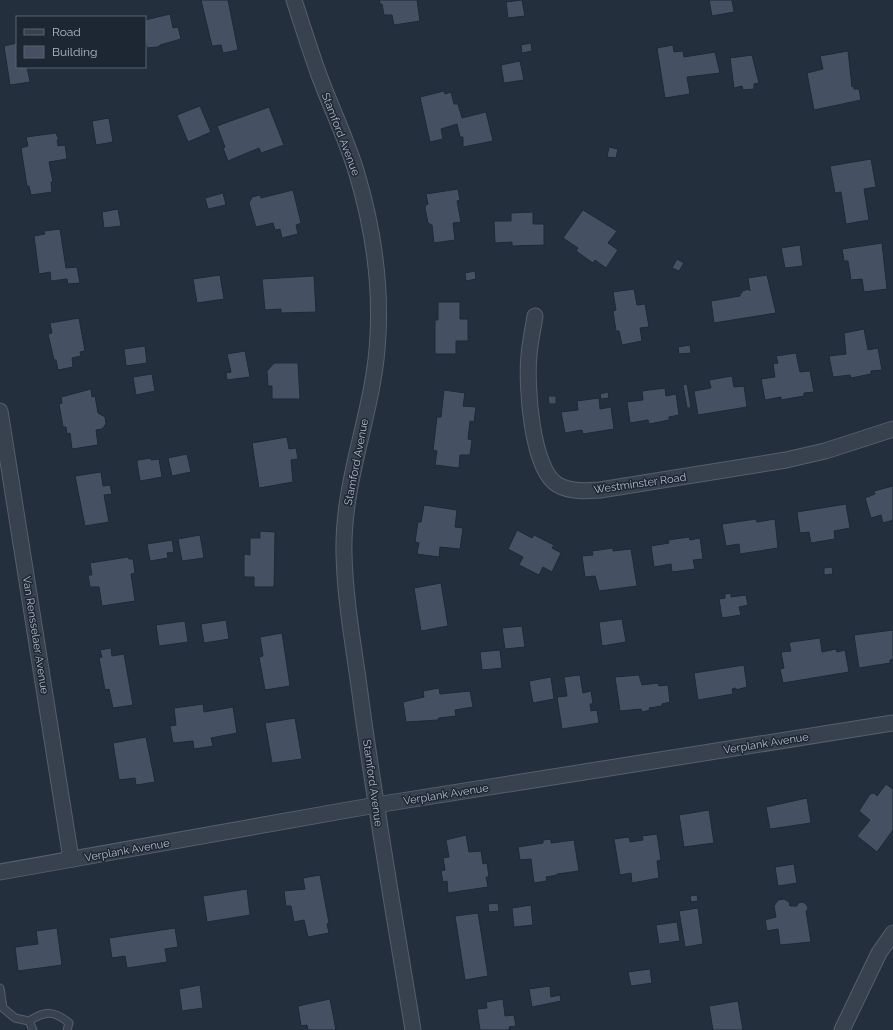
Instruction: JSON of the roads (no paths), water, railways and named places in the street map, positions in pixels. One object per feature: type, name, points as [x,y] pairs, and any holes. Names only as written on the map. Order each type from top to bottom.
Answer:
[{"type":"street","name":"Stamford Avenue","points":[[294,0],[319,75],[357,172],[371,230],[378,272],[378,337],[373,382],[348,488],[344,555],[348,600],[376,805],[413,1030]]},
{"type":"street","name":"Westminster Road","points":[[535,316],[529,355],[528,381],[530,412],[539,457],[549,476],[558,485],[578,491],[600,490],[771,463],[825,451],[893,429]]},
{"type":"street","name":"Van Rensselaer Avenue","points":[[0,411],[71,860]]},
{"type":"street","name":"Verplank Avenue","points":[[0,872],[376,805],[893,723]]},
{"type":"street","points":[[842,1030],[880,953],[893,933]]},
{"type":"lane","points":[[0,988],[3,1008],[15,1018],[29,1022],[41,1014],[59,1015],[69,1023],[67,1030]]},
{"type":"lane","points":[[29,1022],[32,1030]]}]
